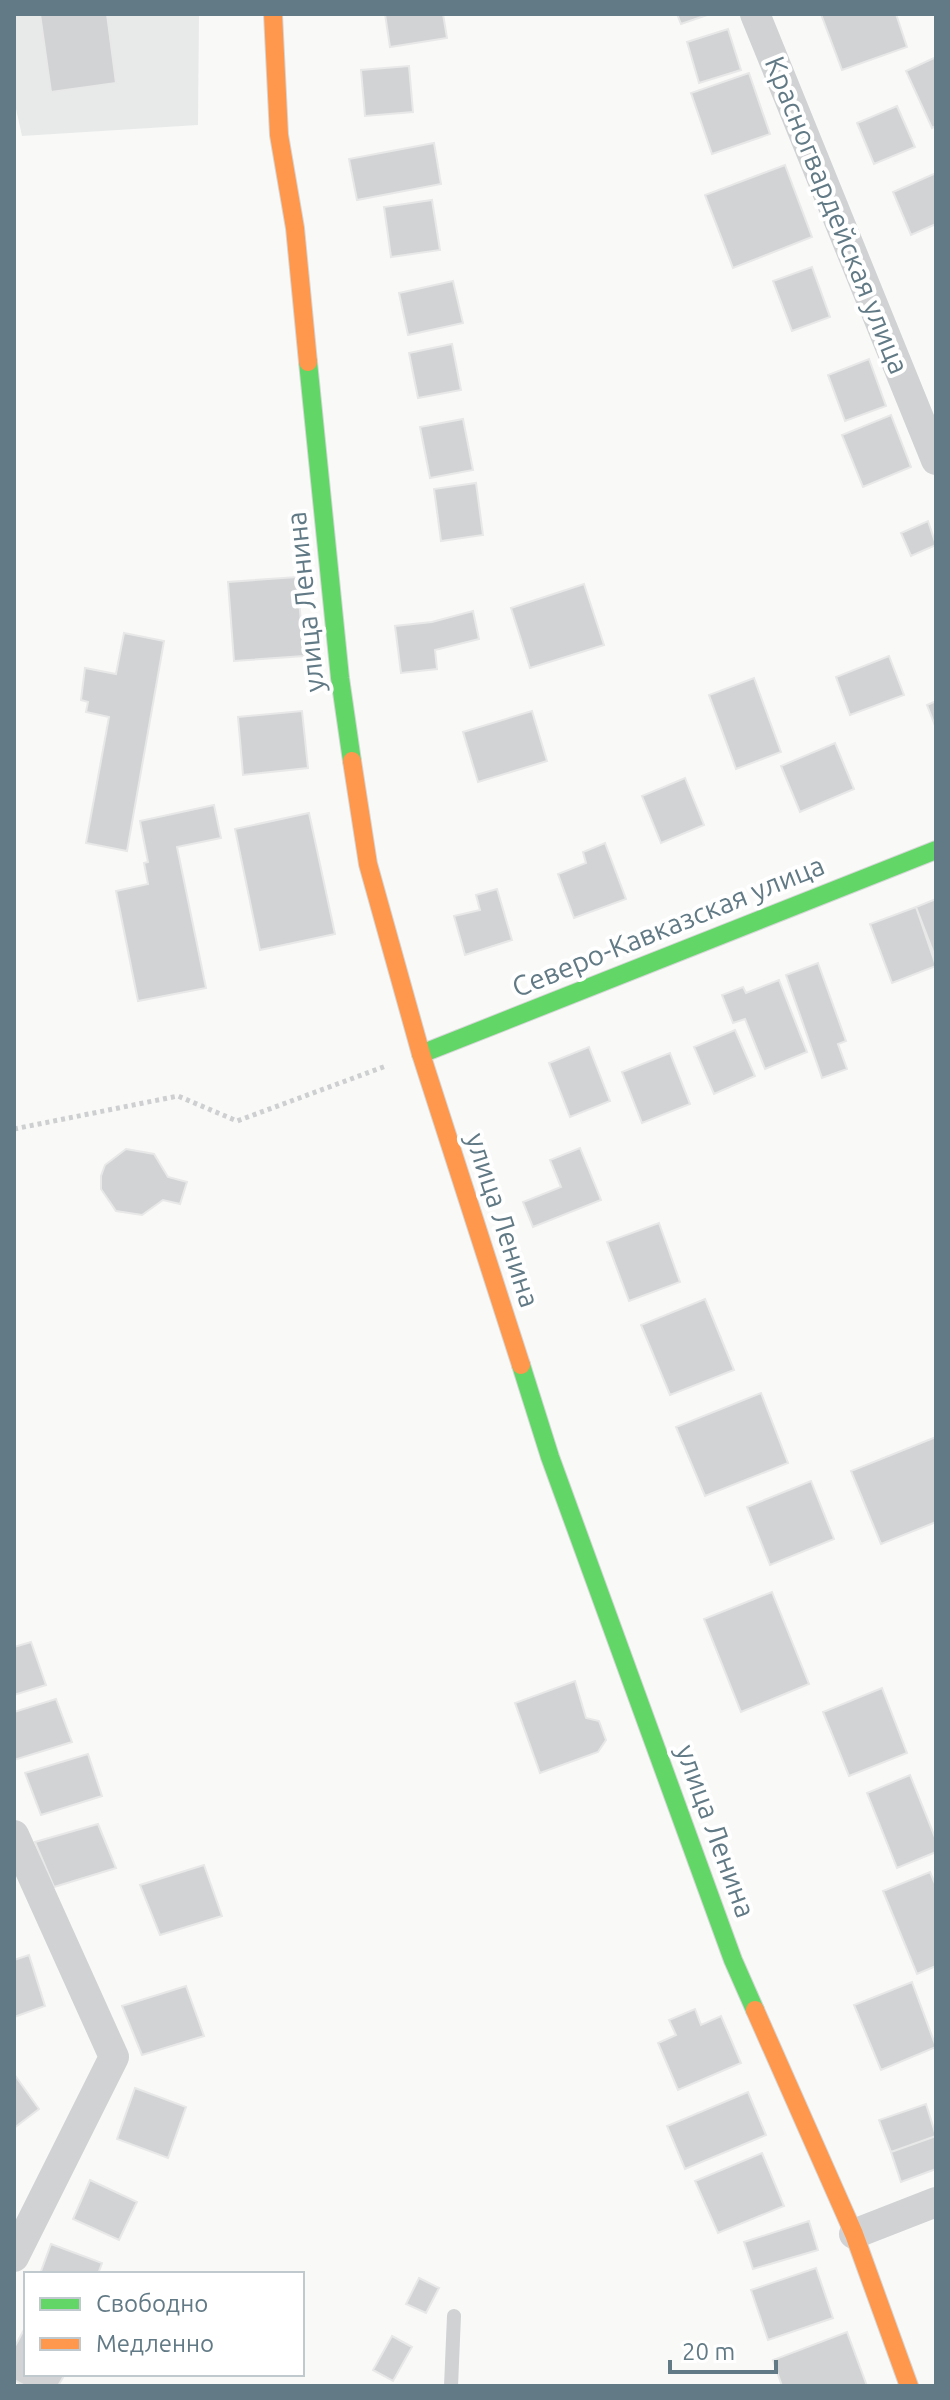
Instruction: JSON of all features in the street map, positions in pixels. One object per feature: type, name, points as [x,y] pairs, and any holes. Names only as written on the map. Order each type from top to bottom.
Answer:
[{"type":"street","name":"улица Ленина","points":[[273,14],[279,135],[295,228],[340,678],[368,864],[421,1054],[550,1457],[733,1960],[854,2234],[909,2386]]},
{"type":"street","name":"Красногвардейская улица","points":[[755,14],[936,460]]},
{"type":"street","name":"Северо-Кавказская улица","points":[[421,1054],[936,850]]},
{"type":"street","points":[[14,1835],[114,2057],[14,2257]]},
{"type":"street","points":[[854,2234],[936,2202]]},
{"type":"lane","points":[[451,2386],[454,2316]]},
{"type":"path","points":[[14,1129],[178,1096],[237,1121],[421,1054]]},
{"type":"shaded area","points":[[14,14],[199,14],[198,125],[22,136],[14,100]]},
{"type":"building","points":[[40,14],[107,14],[116,83],[51,92]]},
{"type":"building","points":[[385,14],[443,14],[447,38],[390,47]]},
{"type":"building","points":[[677,14],[710,14],[681,24]]},
{"type":"building","points":[[821,14],[896,14],[907,47],[842,70]]},
{"type":"building","points":[[728,29],[741,70],[699,83],[687,42]]},
{"type":"building","points":[[936,57],[936,126],[932,128],[906,71]]},
{"type":"building","points":[[409,66],[413,112],[365,116],[361,70]]},
{"type":"building","points":[[749,73],[770,134],[712,154],[691,93]]},
{"type":"building","points":[[897,106],[915,147],[874,164],[857,123]]},
{"type":"building","points":[[434,143],[441,184],[357,200],[349,159]]},
{"type":"building","points":[[785,165],[812,237],[733,268],[705,195]]},
{"type":"building","points":[[936,173],[936,224],[911,235],[893,192]]},
{"type":"building","points":[[432,200],[440,250],[391,257],[384,207]]},
{"type":"building","points":[[812,267],[830,317],[792,331],[773,281]]},
{"type":"building","points":[[453,281],[463,323],[408,335],[399,293]]},
{"type":"building","points":[[452,344],[461,390],[418,398],[409,353]]},
{"type":"building","points":[[869,359],[886,406],[845,421],[828,375]]},
{"type":"building","points":[[891,415],[911,467],[863,487],[842,435]]},
{"type":"building","points":[[463,419],[473,470],[430,478],[420,427]]},
{"type":"building","points":[[476,483],[483,535],[441,541],[434,489]]},
{"type":"building","points":[[928,521],[936,545],[911,556],[901,533]]},
{"type":"building","points":[[297,577],[304,656],[234,661],[228,582]]},
{"type":"building","points":[[584,584],[604,645],[530,668],[511,608]]},
{"type":"building","points":[[473,611],[479,639],[435,650],[437,669],[401,673],[395,626],[432,622]]},
{"type":"building","points":[[124,633],[164,641],[127,851],[86,843],[109,717],[86,712],[88,702],[81,700],[85,668],[116,674]]},
{"type":"building","points":[[889,656],[904,695],[850,715],[836,677]]},
{"type":"building","points":[[754,678],[781,752],[736,769],[709,695]]},
{"type":"building","points":[[936,701],[936,728],[927,705]]},
{"type":"building","points":[[302,711],[308,768],[243,775],[238,717]]},
{"type":"building","points":[[532,711],[547,761],[478,782],[463,732]]},
{"type":"building","points":[[835,743],[854,789],[800,812],[781,766]]},
{"type":"building","points":[[685,778],[704,825],[661,843],[642,796]]},
{"type":"building","points":[[214,805],[221,838],[177,847],[206,988],[138,1001],[116,891],[148,884],[144,863],[148,862],[140,821]]},
{"type":"building","points":[[309,813],[335,934],[260,950],[235,829]]},
{"type":"building","points":[[605,843],[626,899],[574,918],[558,874],[586,863],[583,852]]},
{"type":"building","points":[[497,889],[512,940],[465,955],[454,916],[480,910],[476,895]]},
{"type":"building","points":[[936,899],[936,959],[916,907]]},
{"type":"building","points":[[916,907],[936,966],[892,983],[870,924]]},
{"type":"building","points":[[818,963],[846,1041],[838,1044],[847,1069],[822,1078],[786,975]]},
{"type":"building","points":[[779,980],[807,1052],[765,1069],[745,1019],[733,1023],[722,995],[743,987],[746,993]]},
{"type":"building","points":[[735,1030],[755,1076],[714,1094],[694,1047]]},
{"type":"building","points":[[589,1047],[610,1101],[570,1117],[549,1063]]},
{"type":"building","points":[[670,1053],[690,1104],[642,1123],[622,1072]]},
{"type":"building","points":[[580,1148],[601,1200],[533,1227],[523,1202],[561,1187],[550,1160]]},
{"type":"building","points":[[126,1149],[154,1154],[168,1177],[187,1182],[180,1204],[163,1200],[142,1215],[116,1211],[101,1189],[101,1176],[105,1165]]},
{"type":"building","points":[[659,1223],[680,1282],[629,1301],[607,1242]]},
{"type":"building","points":[[705,1299],[734,1370],[670,1395],[641,1325]]},
{"type":"building","points":[[761,1393],[788,1463],[705,1496],[676,1427]]},
{"type":"building","points":[[936,1437],[936,1522],[881,1544],[851,1471]]},
{"type":"building","points":[[811,1481],[834,1539],[770,1565],[747,1507]]},
{"type":"building","points":[[772,1592],[809,1684],[741,1712],[704,1619]]},
{"type":"building","points":[[31,1642],[46,1685],[14,1695],[14,1647]]},
{"type":"building","points":[[575,1681],[586,1718],[599,1721],[606,1740],[598,1752],[540,1773],[515,1703]]},
{"type":"building","points":[[882,1688],[907,1753],[849,1776],[823,1712]]},
{"type":"building","points":[[56,1699],[72,1742],[14,1760],[14,1712]]},
{"type":"building","points":[[88,1754],[102,1796],[41,1815],[25,1773]]},
{"type":"building","points":[[910,1775],[936,1840],[936,1852],[897,1868],[867,1793]]},
{"type":"building","points":[[98,1824],[116,1868],[54,1887],[35,1842]]},
{"type":"building","points":[[204,1865],[222,1916],[160,1935],[140,1885]]},
{"type":"building","points":[[930,1872],[936,1886],[936,1966],[917,1974],[883,1891]]},
{"type":"building","points":[[29,1955],[45,2006],[14,2017],[14,1960]]},
{"type":"building","points":[[912,1982],[936,2047],[881,2070],[854,2005]]},
{"type":"building","points":[[186,1986],[204,2036],[142,2055],[122,2006]]},
{"type":"building","points":[[695,2009],[701,2025],[721,2016],[741,2063],[678,2090],[658,2043],[676,2035],[669,2020]]},
{"type":"building","points":[[14,2074],[39,2109],[14,2128]]},
{"type":"building","points":[[135,2088],[186,2107],[168,2158],[117,2139]]},
{"type":"building","points":[[748,2092],[766,2135],[685,2169],[667,2126]]},
{"type":"building","points":[[926,2104],[936,2136],[891,2152],[879,2120]]},
{"type":"building","points":[[936,2136],[936,2169],[901,2182],[891,2152]]},
{"type":"building","points":[[762,2153],[784,2206],[718,2233],[695,2181]]},
{"type":"building","points":[[90,2180],[137,2202],[119,2240],[73,2219]]},
{"type":"building","points":[[809,2221],[818,2250],[753,2269],[744,2242]]},
{"type":"building","points":[[51,2244],[102,2263],[99,2272],[41,2272]]},
{"type":"building","points":[[816,2268],[833,2318],[768,2340],[751,2290]]},
{"type":"building","points":[[419,2278],[439,2288],[426,2313],[406,2304]]},
{"type":"building","points":[[24,2330],[24,2376],[64,2376],[58,2386],[25,2386],[14,2380],[14,2348]]},
{"type":"building","points":[[847,2332],[867,2386],[782,2386],[773,2360]]},
{"type":"building","points":[[392,2336],[412,2347],[393,2381],[373,2370]]},
{"type":"traffic: fast","points":[[308,362],[340,678],[352,761]]},
{"type":"traffic: fast","points":[[421,1054],[936,850]]},
{"type":"traffic: fast","points":[[521,1365],[550,1457],[733,1960],[755,2010]]},
{"type":"traffic: slow","points":[[273,14],[279,135],[295,228],[308,362]]},
{"type":"traffic: slow","points":[[352,761],[368,864],[421,1054],[521,1365]]},
{"type":"traffic: slow","points":[[755,2010],[854,2234],[909,2386]]}]
